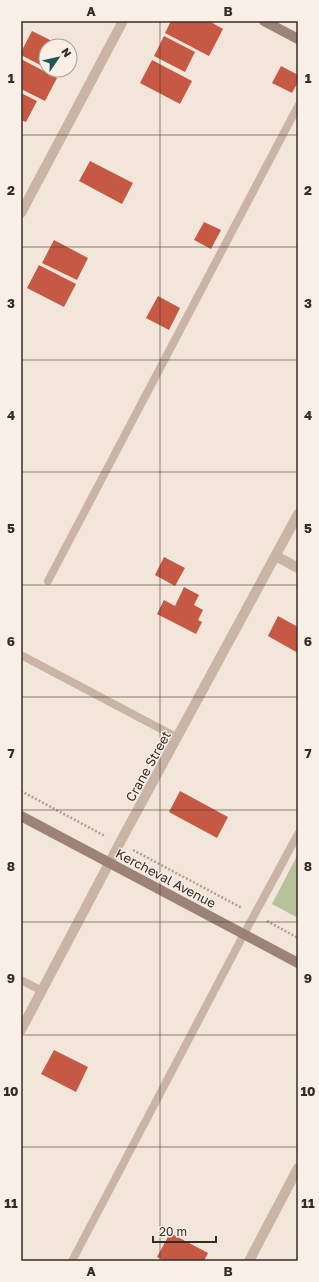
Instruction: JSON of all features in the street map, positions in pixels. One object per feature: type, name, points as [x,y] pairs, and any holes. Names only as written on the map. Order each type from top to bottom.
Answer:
[{"type":"street","points":[[21,213],[123,21]]},
{"type":"street","points":[[264,21],[298,39]]},
{"type":"street","name":"Crane Street","points":[[21,1030],[298,514]]},
{"type":"street","points":[[276,556],[298,568]]},
{"type":"street","name":"Kercheval Avenue","points":[[21,816],[298,963]]},
{"type":"street","points":[[249,1261],[298,1168]]},
{"type":"lane","points":[[48,582],[298,106]]},
{"type":"lane","points":[[21,655],[178,738]]},
{"type":"lane","points":[[72,1261],[298,834]]},
{"type":"lane","points":[[21,980],[42,991]]},
{"type":"path","points":[[21,791],[298,938]]},
{"type":"green space","points":[[298,854],[298,918],[272,904]]},
{"type":"building","points":[[171,21],[209,21],[223,29],[209,56],[165,33]]},
{"type":"building","points":[[32,31],[46,38],[38,38],[38,64],[21,55],[21,52]]},
{"type":"building","points":[[164,36],[195,52],[185,72],[154,56]]},
{"type":"building","points":[[21,59],[38,68],[38,78],[57,78],[45,101],[21,89]]},
{"type":"building","points":[[152,60],[192,81],[180,104],[140,83]]},
{"type":"building","points":[[281,66],[298,75],[298,82],[292,93],[272,83]]},
{"type":"building","points":[[21,93],[37,101],[26,122],[21,120]]},
{"type":"building","points":[[90,161],[133,183],[122,204],[79,181]]},
{"type":"building","points":[[204,222],[221,230],[211,249],[194,240]]},
{"type":"building","points":[[54,240],[88,258],[77,280],[42,263]]},
{"type":"building","points":[[39,265],[76,284],[64,307],[27,288]]},
{"type":"building","points":[[158,296],[180,308],[169,330],[146,318]]},
{"type":"building","points":[[164,557],[185,568],[175,586],[155,575]]},
{"type":"building","points":[[184,587],[199,595],[194,605],[203,610],[198,620],[202,622],[196,634],[157,614],[164,600],[175,606]]},
{"type":"building","points":[[278,616],[298,627],[298,653],[268,636]]},
{"type":"building","points":[[180,791],[228,817],[217,838],[169,812]]},
{"type":"building","points":[[54,1050],[88,1067],[76,1092],[41,1074]]},
{"type":"building","points":[[170,1233],[208,1253],[204,1261],[165,1261],[157,1257]]}]
